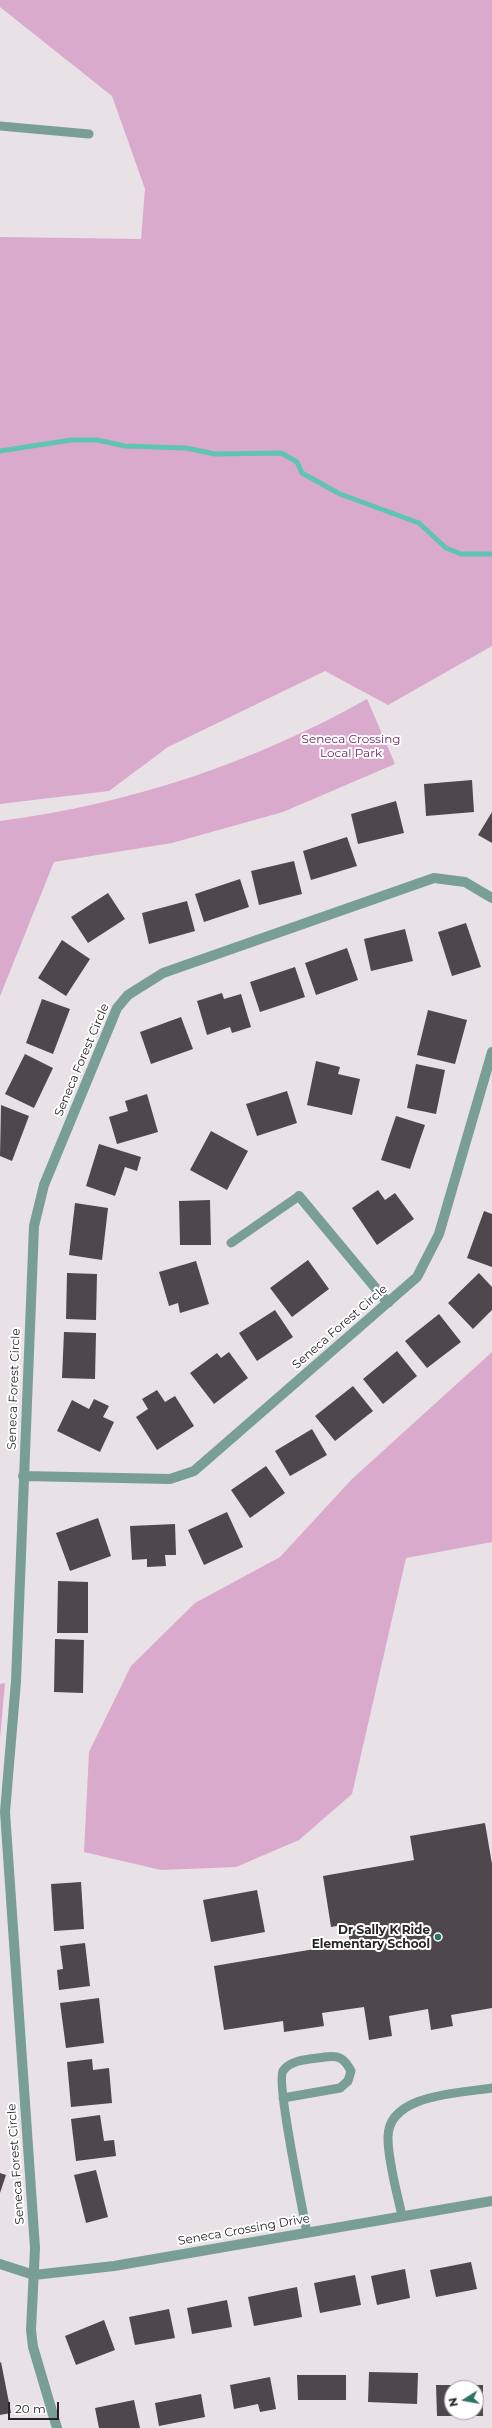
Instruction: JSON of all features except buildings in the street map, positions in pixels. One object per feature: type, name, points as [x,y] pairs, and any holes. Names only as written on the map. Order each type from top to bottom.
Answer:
[{"type":"street","name":"Seneca Forest Circle","points":[[57,2428],[33,2347],[30,2313],[34,2275],[34,2248],[5,1812],[16,1680],[34,1226],[44,1185],[117,1008],[128,995],[164,973],[434,878],[465,882],[492,898]]},
{"type":"street","name":"Seneca Forest Circle","points":[[23,1476],[170,1479],[194,1471],[417,1277],[439,1234],[492,1052]]},
{"type":"street","points":[[300,1196],[388,1303]]},
{"type":"street","name":"Seneca Crossing Drive","points":[[0,2264],[34,2275],[114,2266],[492,2201]]},
{"type":"lane","points":[[0,126],[88,134]]},
{"type":"lane","points":[[231,1243],[300,1196]]},
{"type":"lane","points":[[283,2098],[340,2088],[348,2081],[351,2071],[345,2060],[336,2056],[294,2063],[282,2072],[280,2081],[283,2098],[307,2232]]},
{"type":"lane","points":[[402,2216],[388,2137],[392,2121],[399,2111],[410,2104],[428,2099],[492,2088]]},
{"type":"green space","points":[[0,0],[492,0],[492,646],[388,705],[325,671],[168,747],[109,791],[0,804],[0,237],[141,239],[145,189],[112,96],[0,7]]},
{"type":"green space","name":"Seneca Crossing Local Park","points":[[367,699],[395,764],[283,812],[172,843],[54,862],[0,996],[0,821],[48,814],[96,804],[190,778],[280,743]]},
{"type":"green space","points":[[492,1352],[492,1542],[406,1558],[352,1794],[299,1840],[236,1867],[161,1870],[84,1852],[89,1752],[131,1666],[195,1603],[280,1557],[352,1479]]},
{"type":"green space","points":[[5,1683],[0,1738],[0,1684]]},
{"type":"waterway","points":[[0,451],[71,440],[97,440],[125,446],[186,448],[215,454],[281,453],[297,462],[302,473],[340,494],[419,523],[446,548],[461,554],[492,554]]},
{"type":"place","name":"Dr Sally K Ride Elementary School","points":[[438,1937]]}]
